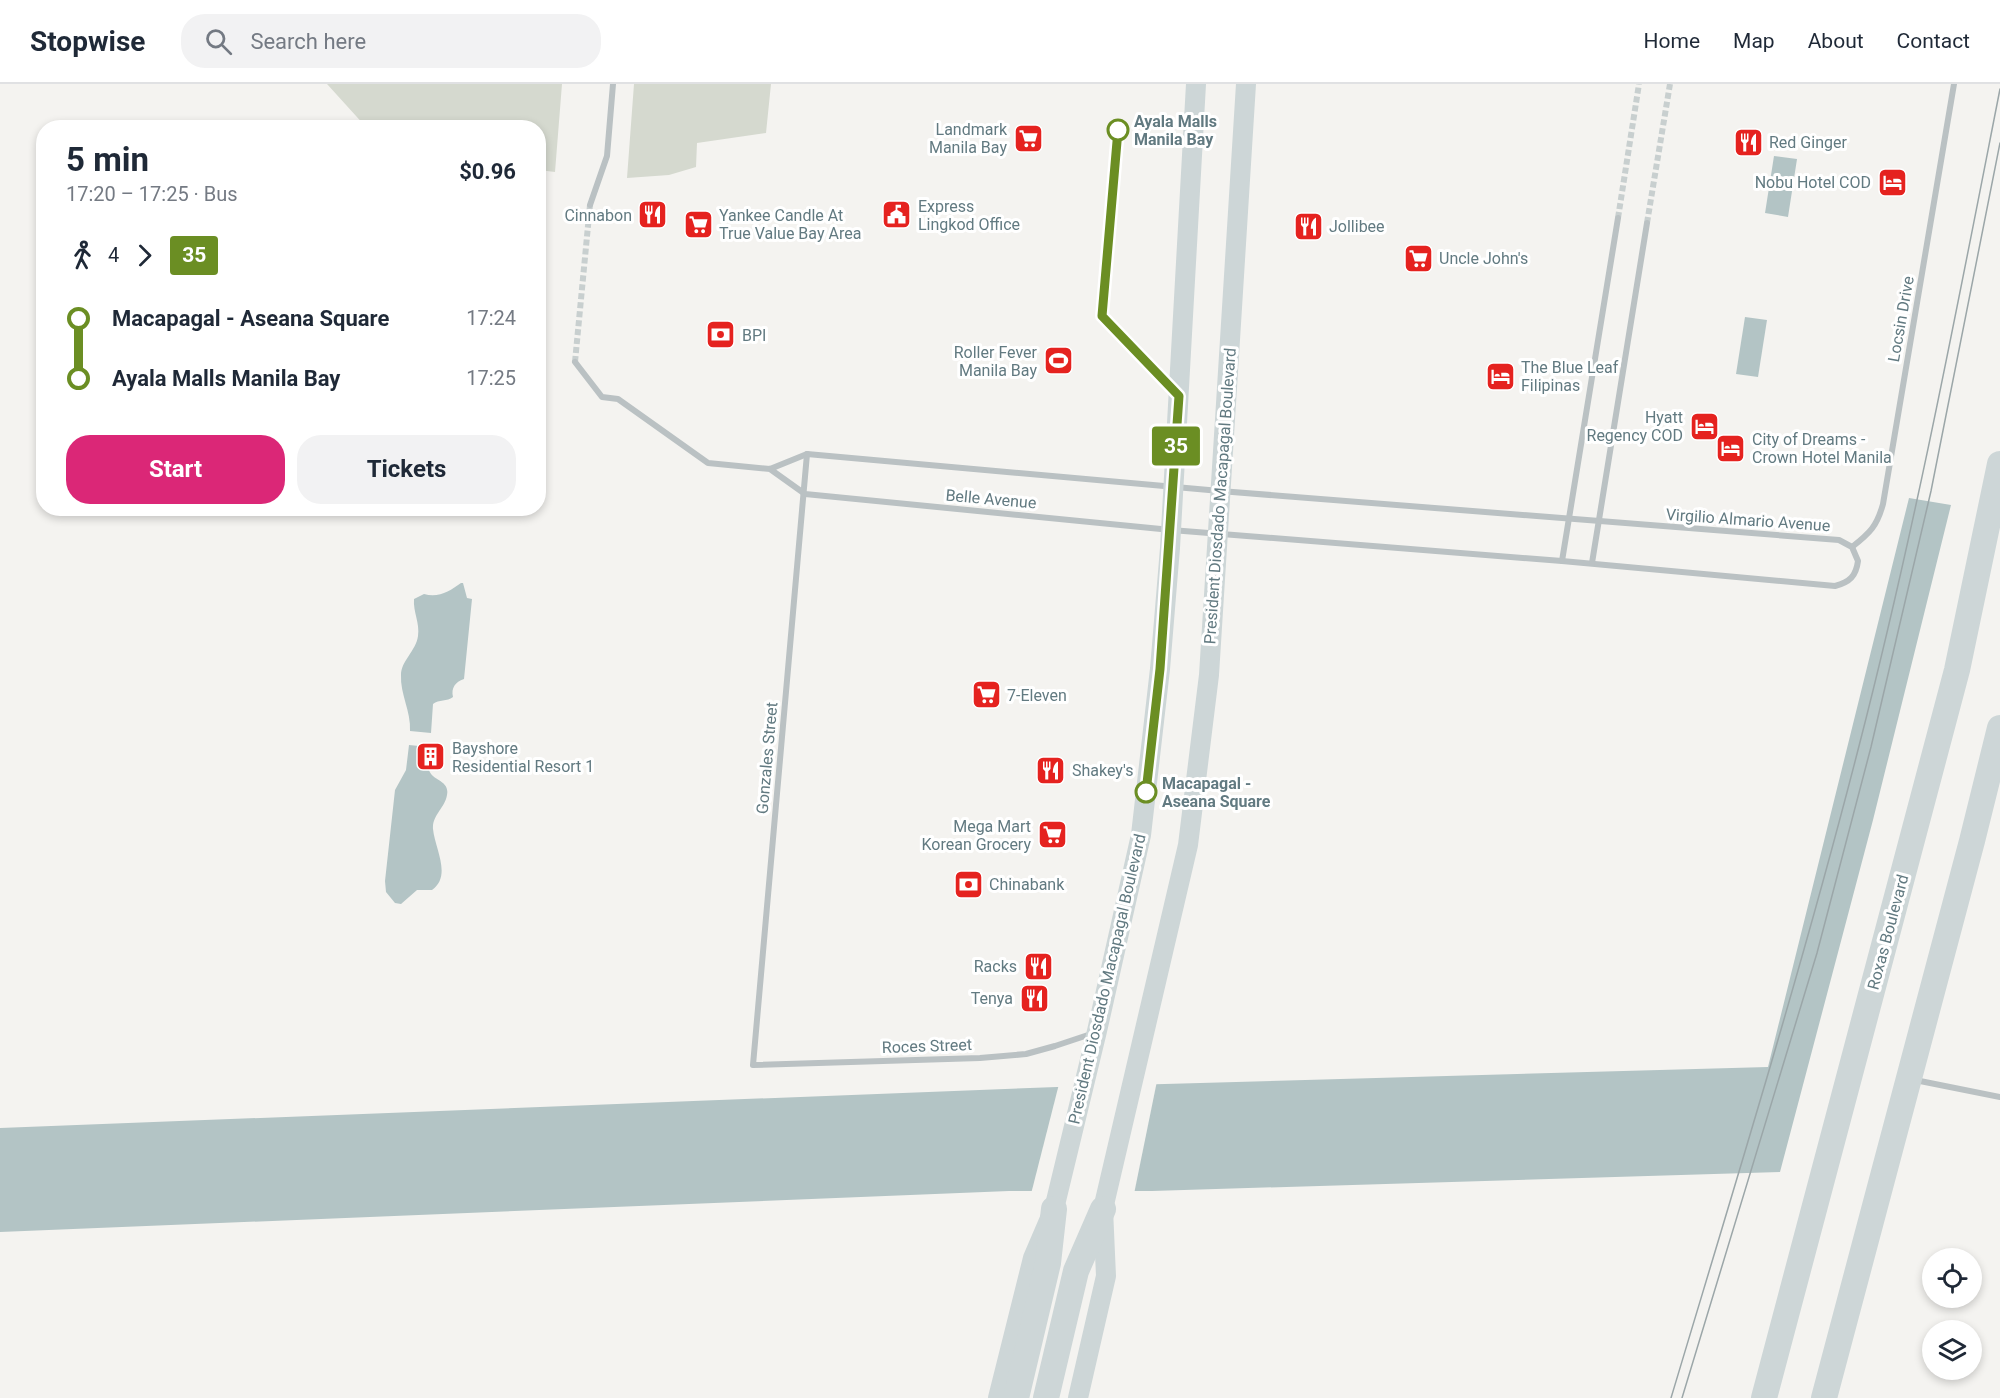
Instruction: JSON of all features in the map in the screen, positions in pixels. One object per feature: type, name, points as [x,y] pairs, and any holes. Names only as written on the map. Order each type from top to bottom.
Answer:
[{"type":"highway","name":"Roxas Boulevard","points":[[1764,1398],[1957,670],[2000,464]]},
{"type":"highway","points":[[1824,1398],[2000,728]]},
{"type":"highway","points":[[1046,1398],[1076,1271],[1104,1205]]},
{"type":"highway","points":[[1016,1398],[1048,1263],[1055,1206]]},
{"type":"main road","name":"President Diosdado Macapagal Boulevard","points":[[998,1398],[1033,1258],[1055,1206],[1098,1031],[1141,835],[1160,669],[1171,530],[1196,84]]},
{"type":"main road","name":"President Diosdado Macapagal Boulevard","points":[[1078,1398],[1106,1276],[1104,1205],[1188,845],[1209,675],[1246,84]]},
{"type":"street","points":[[590,205],[607,156],[613,84]]},
{"type":"street","name":"Locsin Drive","points":[[1852,547],[1878,522],[1883,504],[1954,84]]},
{"type":"street","points":[[1562,561],[1618,218]]},
{"type":"street","points":[[1592,563],[1647,223]]},
{"type":"street","name":"Belle Avenue","points":[[575,362],[602,397],[618,399],[708,462],[770,469],[805,494],[1217,533]]},
{"type":"street","name":"Belle Avenue","points":[[770,469],[807,453],[1220,491]]},
{"type":"street","name":"Gonzales Street","points":[[753,1065],[807,453]]},
{"type":"street","name":"Virgilio Almario Avenue","points":[[1220,491],[1839,540],[1852,547]]},
{"type":"street","points":[[1217,533],[1592,563],[1835,586],[1853,577],[1857,569],[1858,561],[1852,547]]},
{"type":"street","name":"Roces Street","points":[[753,1065],[1026,1054],[1055,1047],[1098,1031]]},
{"type":"street","points":[[1909,1078],[2000,1097]]},
{"type":"shaded area","points":[[327,84],[562,84],[555,172],[546,171],[546,120],[360,120]]},
{"type":"shaded area","points":[[634,84],[771,84],[766,133],[697,143],[696,167],[669,175],[627,178]]},
{"type":"shaded area","points":[[1774,156],[1797,159],[1788,217],[1765,213]]},
{"type":"shaded area","points":[[1745,317],[1767,320],[1758,377],[1736,374]]},
{"type":"shaded area","points":[[1909,498],[1951,505],[1873,820],[1780,1172],[1152,1191],[1009,1191],[0,1232],[0,1128],[1057,1087],[1768,1067]]},
{"type":"shaded area","points":[[463,583],[467,598],[472,599],[464,679],[454,686],[453,697],[433,704],[431,733],[410,731],[401,675],[403,665],[418,636],[414,599],[424,594],[444,593]]},
{"type":"shaded area","points":[[409,745],[429,747],[429,770],[446,786],[447,795],[433,824],[441,862],[441,877],[432,890],[417,890],[401,904],[395,903],[386,892],[385,881],[395,790],[406,770]]},
{"type":"pier","points":[[1157,1081],[1134,1194],[1031,1194],[1059,1084]]},
{"type":"tunnel","points":[[1618,218],[1639,84]]},
{"type":"tunnel","points":[[1647,223],[1670,84]]},
{"type":"tunnel","points":[[575,362],[590,205]]},
{"type":"tram line","points":[[1671,1398],[1792,991],[1859,746],[1917,501],[2000,89]]},
{"type":"tram line","points":[[1682,1398],[1817,953],[1871,747],[1931,491],[2000,143]]},
{"type":"bus line","name":"35","points":[[1118,130],[1102,316],[1179,396],[1160,669],[1146,792]]},
{"type":"place","name":"Ayala Malls Manila Bay","points":[[1118,130]]},
{"type":"place","name":"Landmark Manila Bay","points":[[1028,138]]},
{"type":"place","name":"Red Ginger","points":[[1748,142]]},
{"type":"place","name":"Nobu Hotel COD","points":[[1892,182]]},
{"type":"place","name":"Cinnabon","points":[[653,215]]},
{"type":"place","name":"Express Lingkod Office","points":[[897,215]]},
{"type":"place","name":"Yankee Candle At True Value Bay Area","points":[[698,224]]},
{"type":"place","name":"Jollibee","points":[[1308,226]]},
{"type":"place","name":"Uncle John's","points":[[1418,258]]},
{"type":"place","name":"BPI","points":[[721,335]]},
{"type":"place","name":"Roller Fever Manila Bay","points":[[1058,361]]},
{"type":"place","name":"The Blue Leaf Filipinas","points":[[1500,376]]},
{"type":"place","name":"Hyatt Regency COD","points":[[1704,426]]},
{"type":"place","name":"City of Dreams - Crown Hotel Manila","points":[[1731,448]]},
{"type":"place","name":"7-Eleven","points":[[986,695]]},
{"type":"place","name":"Bayshore Residential Resort 1","points":[[431,757]]},
{"type":"place","name":"Shakey's","points":[[1051,770]]},
{"type":"place","name":"Macapagal - Aseana Square","points":[[1146,792]]},
{"type":"place","name":"Mega Mart Korean Grocery","points":[[1052,835]]},
{"type":"place","name":"Chinabank","points":[[968,884]]},
{"type":"place","name":"Racks","points":[[1038,966]]},
{"type":"place","name":"Tenya","points":[[1034,998]]}]
